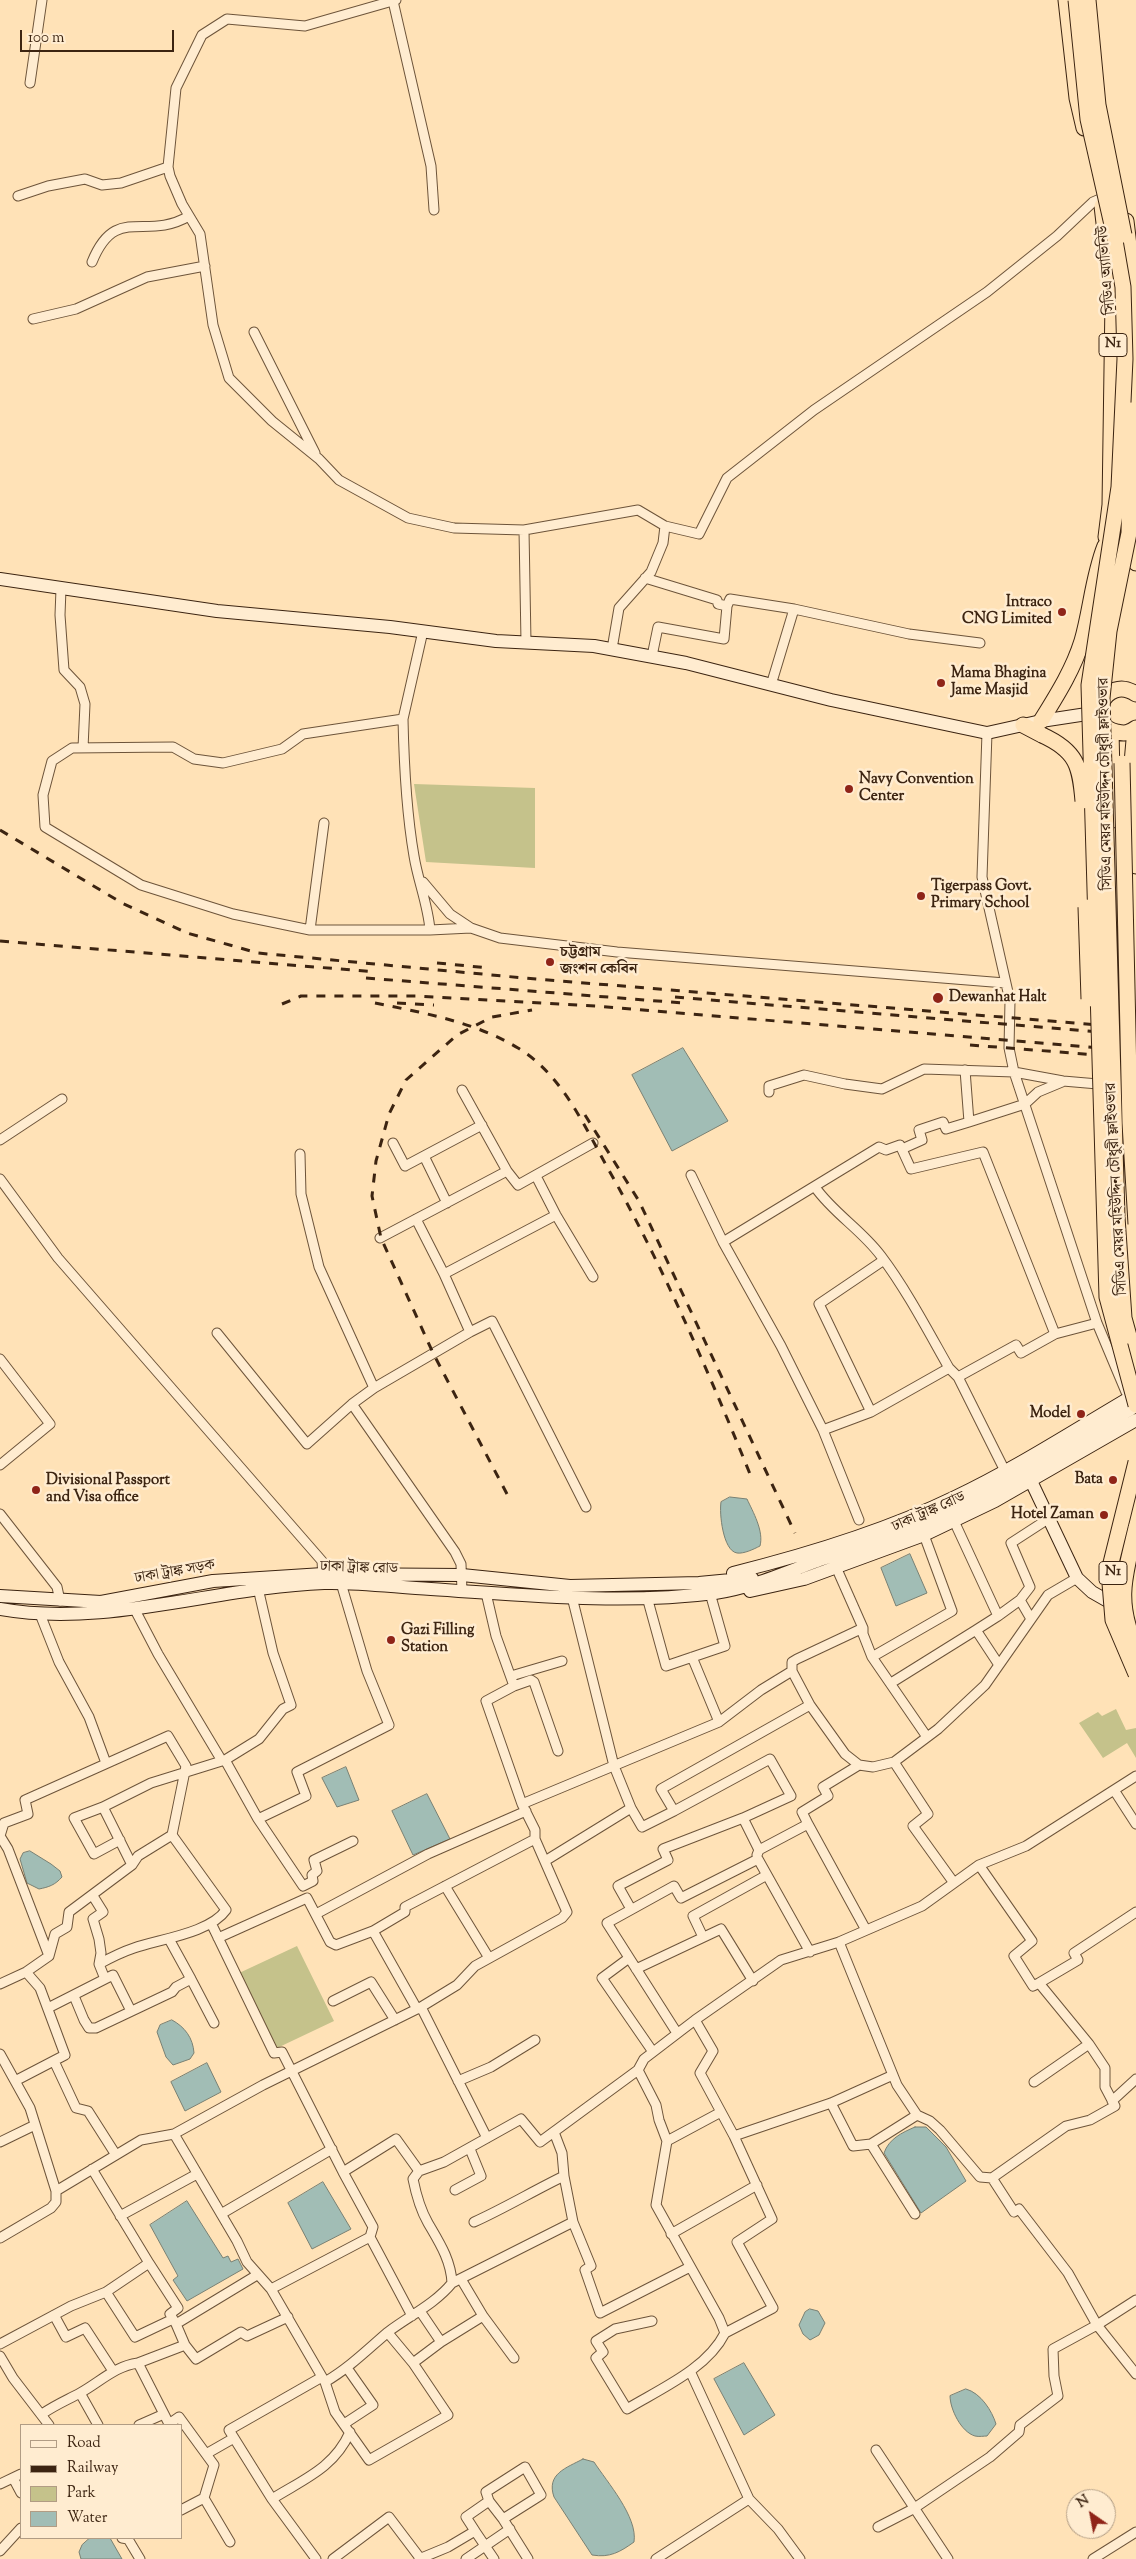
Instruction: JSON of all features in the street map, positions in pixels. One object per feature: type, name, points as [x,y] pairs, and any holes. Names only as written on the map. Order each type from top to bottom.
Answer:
[{"type":"highway","name":"সিডিএ অ্যাভিনিউ","points":[[1066,0],[1077,98],[1100,199],[1112,278],[1110,505],[1101,580],[1102,657],[1111,692]]},
{"type":"highway","points":[[1076,0],[1088,119],[1113,229],[1123,287],[1125,359],[1119,488],[1089,685],[1107,1297],[1134,1401]]},
{"type":"highway","name":"সিডিএ অ্যাভিনিউ","points":[[1090,0],[1102,107],[1116,162],[1131,257],[1135,295],[1136,404]]},
{"type":"highway","name":"সিডিএ মেয়র মহিউদ্দিন চৌধুরী ফ্লাইওভার","points":[[1090,0],[1098,105],[1129,262],[1132,322],[1129,533],[1109,631],[1102,698],[1117,1217],[1124,1318],[1136,1362]]},
{"type":"highway","points":[[1136,475],[1136,563]]},
{"type":"highway","points":[[1042,728],[1082,642],[1094,595],[1100,560],[1105,546]]},
{"type":"highway","points":[[1136,694],[1122,689],[1111,692],[1102,700],[1100,712],[1103,723],[1114,732],[1130,762],[1136,866]]},
{"type":"highway","points":[[1023,725],[1042,728],[1073,755],[1081,779],[1085,824],[1092,1094],[1102,1110]]},
{"type":"highway","points":[[1114,732],[1123,734],[1136,729]]},
{"type":"highway","points":[[1136,729],[1130,762],[1130,1123],[1136,1224]]},
{"type":"highway","points":[[1106,834],[1113,820],[1114,732]]},
{"type":"highway","points":[[1136,1461],[1109,1571],[1113,1620],[1136,1674]]},
{"type":"highway","name":"N1","points":[[1136,1461],[1134,1485],[1107,1605],[1111,1629],[1136,1682]]},
{"type":"highway","points":[[1136,1528],[1122,1586],[1125,1623],[1136,1647]]},
{"type":"highway","name":"N1","points":[[1136,1557],[1126,1598],[1129,1622],[1136,1639]]},
{"type":"highway","points":[[1107,1605],[1127,1608]]},
{"type":"main road","points":[[0,579],[217,612],[526,642],[594,646],[652,656],[831,700],[987,733],[1023,725]]},
{"type":"main road","points":[[1042,728],[1100,712]]},
{"type":"main road","points":[[699,1583],[836,1544],[910,1518],[1005,1471],[1134,1401]]},
{"type":"main road","name":"ঢাকা ট্রাঙ্ক রোড","points":[[714,1593],[770,1577],[905,1530],[951,1511],[1020,1475],[1134,1401]]},
{"type":"main road","name":"ঢাকা ট্রাঙ্ক রোড","points":[[0,1609],[40,1614],[100,1613],[323,1579],[341,1583],[572,1597],[647,1597],[755,1591],[804,1579],[924,1535],[1031,1481],[1136,1420]]},
{"type":"main road","points":[[1031,1481],[1077,1578],[1107,1605]]},
{"type":"main road","name":"ঢাকা ট্রাঙ্ক রোড","points":[[356,1575],[462,1575],[570,1586],[699,1583],[770,1577]]},
{"type":"main road","name":"ঢাকা ট্রাঙ্ক সড়ক","points":[[0,1596],[100,1602],[213,1581],[323,1579],[356,1575]]},
{"type":"street","points":[[30,83],[42,0]]},
{"type":"street","points":[[434,210],[431,166],[395,0],[305,26],[227,19],[202,35],[176,88],[168,167],[189,216],[200,234],[213,326],[229,378],[272,421],[319,459],[339,480],[408,518],[454,528],[524,530],[638,510],[665,526],[699,534],[727,478],[814,410],[987,292],[1057,236],[1093,202],[1100,199]]},
{"type":"street","points":[[18,196],[48,186],[85,179],[102,185],[121,183],[168,167]]},
{"type":"street","points":[[92,262],[99,245],[115,229],[173,225],[189,216]]},
{"type":"street","points":[[33,319],[76,309],[147,277],[205,266]]},
{"type":"street","points":[[254,332],[319,459]]},
{"type":"street","points":[[612,649],[619,608],[651,572],[663,543],[665,526]]},
{"type":"street","points":[[524,530],[526,642]]},
{"type":"street","points":[[646,578],[717,600],[718,604],[727,606]]},
{"type":"street","points":[[61,589],[60,615],[64,670],[80,687],[85,704],[83,748]]},
{"type":"street","points":[[652,656],[658,627],[724,639],[727,606],[730,598],[794,609],[909,634],[980,643]]},
{"type":"street","points":[[771,685],[794,609]]},
{"type":"street","points":[[423,631],[403,719],[404,789],[414,858],[428,911],[430,930]]},
{"type":"street","points":[[403,719],[303,734],[282,749],[223,763],[194,759],[172,747],[72,748],[52,761],[43,795],[45,827],[141,885],[234,914],[310,930],[471,928]]},
{"type":"street","points":[[987,733],[982,877],[1010,1001],[1009,1048],[1014,1072],[1097,1323],[1134,1401]]},
{"type":"street","points":[[310,930],[324,823]]},
{"type":"street","points":[[420,879],[450,914],[471,928],[500,938],[617,952],[1005,983]]},
{"type":"street","points":[[770,1092],[769,1086],[804,1075],[845,1084],[882,1089],[924,1069],[1014,1072],[1063,1082],[1136,1088]]},
{"type":"street","points":[[965,1070],[970,1122]]},
{"type":"street","points":[[902,1149],[922,1140],[919,1130],[943,1122],[946,1129],[1025,1104],[1038,1092],[1063,1082]]},
{"type":"street","points":[[462,1090],[518,1186],[593,1143]]},
{"type":"street","points":[[0,1140],[62,1099]]},
{"type":"street","points":[[394,1143],[405,1166],[482,1125]]},
{"type":"street","points":[[723,1242],[879,1148],[886,1150],[900,1145],[911,1168],[983,1152],[1055,1334]]},
{"type":"street","points":[[300,1154],[302,1194],[319,1267],[374,1388]]},
{"type":"street","points":[[424,1156],[448,1202]]},
{"type":"street","points":[[380,1238],[507,1170]]},
{"type":"street","points":[[692,1175],[723,1242],[781,1346],[823,1430],[859,1520]]},
{"type":"street","points":[[536,1176],[556,1215],[593,1277]]},
{"type":"street","points":[[0,1179],[58,1258],[322,1561],[323,1579]]},
{"type":"street","points":[[815,1187],[829,1205],[841,1213],[884,1260],[949,1368],[958,1377],[1005,1471]]},
{"type":"street","points":[[444,1274],[556,1215]]},
{"type":"street","points":[[416,1219],[444,1274],[470,1332]]},
{"type":"street","points":[[871,1412],[819,1304],[884,1260]]},
{"type":"street","points":[[217,1333],[308,1444],[352,1404],[374,1388],[492,1321],[586,1507]]},
{"type":"street","points":[[958,1377],[1016,1345],[1021,1353],[1055,1334],[1097,1323]]},
{"type":"street","points":[[0,1359],[50,1424],[0,1464]]},
{"type":"street","points":[[823,1430],[871,1412],[949,1368]]},
{"type":"street","points":[[352,1404],[443,1532],[461,1564],[462,1591]]},
{"type":"street","points":[[0,1514],[57,1588],[60,1601]]},
{"type":"street","points":[[891,1683],[998,1616],[1020,1600],[1030,1587],[1011,1543],[1048,1519]]},
{"type":"street","points":[[954,1520],[998,1616]]},
{"type":"street","points":[[872,1657],[952,1611],[924,1535]]},
{"type":"street","points":[[836,1567],[863,1628],[863,1634],[872,1657],[927,1737]]},
{"type":"street","points":[[863,1628],[792,1662],[792,1671],[810,1705],[845,1754],[859,1765],[874,1767],[894,1762],[927,1737],[985,1685],[1048,1595],[1077,1578]]},
{"type":"street","points":[[258,1819],[306,1796],[297,1772],[389,1725],[367,1671],[341,1583]]},
{"type":"street","points":[[120,1840],[94,1854],[77,1828],[74,1818],[103,1807],[151,1783],[185,1774],[224,1760],[259,1739],[283,1709],[291,1705],[274,1653],[258,1588]]},
{"type":"street","points":[[486,1593],[496,1636],[514,1686]]},
{"type":"street","points":[[647,1597],[666,1666],[725,1646],[714,1593]]},
{"type":"street","points":[[572,1597],[614,1766],[631,1808],[642,1828],[770,1759],[791,1796],[743,1818],[664,1849],[668,1860],[618,1886],[631,1909]]},
{"type":"street","points":[[1020,1600],[1031,1619]]},
{"type":"street","points":[[134,1608],[158,1654],[224,1760],[258,1819],[303,1886],[312,1881],[312,1875],[317,1871],[314,1860],[353,1841]]},
{"type":"street","points":[[40,1614],[59,1662],[89,1717],[106,1763]]},
{"type":"street","points":[[976,1630],[999,1665]]},
{"type":"street","points":[[692,1657],[719,1722]]},
{"type":"street","points":[[511,1676],[562,1661]]},
{"type":"street","points":[[316,1914],[428,1854],[524,1807],[614,1766],[719,1722],[761,1690],[792,1671]]},
{"type":"street","points":[[56,2191],[141,2140],[174,2134],[291,2071],[419,2008],[457,1985],[475,1966],[562,1918],[567,1912],[535,1839],[534,1830],[486,1701],[514,1686],[531,1680],[534,1682],[558,1750]]},
{"type":"street","points":[[674,1811],[661,1788],[810,1705]]},
{"type":"street","points":[[0,1984],[26,1972],[49,1956],[54,1934],[67,1928],[69,1912],[93,1896],[132,1865],[138,1856],[172,1835],[186,1766],[168,1736],[25,1800],[28,1814],[4,1823],[0,1836],[8,1849],[49,1956]]},
{"type":"street","points":[[894,1762],[928,1814],[913,1826],[954,1883]]},
{"type":"street","points":[[859,1765],[823,1787],[828,1796],[802,1812],[866,1930]]},
{"type":"street","points":[[452,2283],[452,2272],[444,2252],[427,2222],[416,2193],[413,2179],[419,2171],[444,2162],[470,2149],[521,2119],[540,2142],[638,2070],[644,2059],[694,2020],[781,1960],[840,1942],[922,1906],[979,1865],[1026,1846],[1136,1776]]},
{"type":"street","points":[[1114,1790],[1136,1824]]},
{"type":"street","points":[[103,1807],[132,1865]]},
{"type":"street","points":[[545,1861],[631,1808]]},
{"type":"street","points":[[743,1818],[767,1875],[810,1952]]},
{"type":"street","points":[[677,2033],[606,1923],[674,1886],[681,1898],[759,1855],[808,1824]]},
{"type":"street","points":[[99,1964],[134,1948],[169,1939],[211,1923],[226,1910],[172,1835]]},
{"type":"street","points":[[218,1938],[305,1899],[316,1914],[333,1945],[373,1931],[405,1912],[405,1907],[535,1839]]},
{"type":"street","points":[[979,1865],[1032,1941],[1014,1956],[1034,1986],[1078,1960],[1074,1953],[1136,1912]]},
{"type":"street","points":[[703,1937],[693,1916],[767,1875]]},
{"type":"street","points":[[445,1886],[489,1958]]},
{"type":"street","points":[[93,1896],[103,1912],[93,1919],[101,1953],[99,1964],[105,1979]]},
{"type":"street","points":[[211,1923],[274,2053],[281,2051],[342,2172],[373,2227],[370,2237],[271,2288]]},
{"type":"street","points":[[636,1969],[721,1929],[753,1981]]},
{"type":"street","points":[[373,1931],[419,2008],[487,2138]]},
{"type":"street","points":[[169,1939],[214,2023]]},
{"type":"street","points":[[840,1942],[893,2075],[917,2115],[930,2121],[940,2130],[980,2177],[992,2178],[1066,2126],[1090,2120],[1114,2106],[1105,2087],[1105,2068],[1089,2044],[1039,1983]]},
{"type":"street","points":[[629,1958],[602,1978],[653,2052]]},
{"type":"street","points":[[14,2081],[65,2056],[40,1988],[26,1972]]},
{"type":"street","points":[[48,2008],[113,1975],[131,2011]]},
{"type":"street","points":[[74,1996],[89,2028],[96,2028],[172,1992],[176,1987],[191,1979]]},
{"type":"street","points":[[333,2001],[371,1982],[395,2020]]},
{"type":"street","points":[[652,2321],[615,2329],[596,2341],[603,2352],[596,2358],[627,2409],[690,2371],[719,2344],[725,2333],[773,2308],[737,2242],[772,2219],[734,2136],[700,2073],[713,2051],[694,2020]]},
{"type":"street","points":[[458,2081],[491,2067],[535,2040]]},
{"type":"street","points":[[1034,2082],[1089,2044]]},
{"type":"street","points":[[0,2054],[3,2065],[30,2108],[56,2191],[56,2202],[52,2208],[0,2238]]},
{"type":"street","points":[[54,2061],[76,2108],[88,2111],[116,2155]]},
{"type":"street","points":[[638,2070],[656,2105],[658,2120],[667,2141],[656,2206],[719,2318],[725,2333]]},
{"type":"street","points":[[734,2136],[831,2103],[893,2075]]},
{"type":"street","points":[[1112,2101],[1136,2079]]},
{"type":"street","points":[[831,2103],[853,2146],[871,2144],[917,2115]]},
{"type":"street","points":[[667,2141],[721,2112]]},
{"type":"street","points":[[0,2142],[35,2125]]},
{"type":"street","points":[[554,2132],[562,2153],[564,2176],[573,2222],[591,2266],[586,2270],[600,2313],[690,2266]]},
{"type":"street","points":[[174,2134],[222,2214],[247,2262],[271,2288],[288,2317],[324,2380],[335,2412],[369,2460],[448,2415],[413,2363],[388,2333]]},
{"type":"street","points":[[342,2172],[396,2139],[419,2171]]},
{"type":"street","points":[[871,2144],[915,2214]]},
{"type":"street","points":[[455,2190],[481,2176],[470,2149]]},
{"type":"street","points":[[222,2214],[332,2150]]},
{"type":"street","points":[[92,2169],[148,2263],[178,2308],[170,2314],[184,2344],[196,2359],[241,2332],[246,2336],[288,2317]]},
{"type":"street","points":[[120,2216],[197,2174]]},
{"type":"street","points":[[474,2222],[564,2176]]},
{"type":"street","points":[[992,2178],[1014,2212],[1019,2209],[1068,2274],[1098,2325],[1136,2374]]},
{"type":"street","points":[[672,2234],[757,2185]]},
{"type":"street","points":[[316,2559],[272,2499],[229,2430],[348,2368],[388,2333],[446,2291],[452,2283],[573,2222]]},
{"type":"street","points":[[370,2237],[416,2314],[441,2342]]},
{"type":"street","points":[[0,2344],[54,2315],[106,2292],[148,2263]]},
{"type":"street","points":[[106,2292],[135,2337],[174,2322],[257,2275]]},
{"type":"street","points":[[461,2278],[483,2316],[514,2358]]},
{"type":"street","points":[[878,2527],[913,2509],[990,2457],[1019,2432],[1020,2425],[1058,2396],[1054,2376],[1054,2349],[1098,2325],[1136,2300]]},
{"type":"street","points":[[54,2315],[66,2337],[84,2328],[113,2371]]},
{"type":"street","points":[[413,2363],[441,2342],[483,2316]]},
{"type":"street","points":[[42,2414],[59,2401],[80,2393],[113,2371],[184,2344]]},
{"type":"street","points":[[0,2356],[13,2378],[48,2424]]},
{"type":"street","points":[[138,2363],[170,2424],[179,2417],[214,2465],[204,2498],[182,2509]]},
{"type":"street","points":[[344,2424],[373,2405],[348,2368]]},
{"type":"street","points":[[690,2371],[749,2499],[778,2529],[800,2559]]},
{"type":"street","points":[[80,2393],[97,2424]]},
{"type":"street","points":[[141,2424],[164,2414]]},
{"type":"street","points":[[272,2499],[331,2462],[343,2446],[350,2432]]},
{"type":"street","points":[[206,2454],[234,2438]]},
{"type":"street","points":[[876,2450],[913,2509],[948,2559]]},
{"type":"street","points":[[503,2519],[541,2495],[525,2467],[486,2492],[489,2501],[510,2530],[523,2557]]},
{"type":"street","points":[[0,2484],[17,2476],[20,2489]]},
{"type":"street","points":[[204,2498],[230,2542]]},
{"type":"street","points":[[656,2559],[749,2499]]},
{"type":"street","points":[[489,2501],[466,2517],[494,2559]]},
{"type":"street","points":[[333,2559],[389,2517],[419,2558],[448,2547],[475,2531]]},
{"type":"street","points":[[0,2550],[20,2529]]},
{"type":"street","points":[[466,2559],[510,2530]]},
{"type":"street","points":[[1093,2559],[1136,2532]]},
{"type":"street","points":[[128,2539],[140,2559]]},
{"type":"green space","points":[[414,784],[535,788],[535,868],[426,862]]},
{"type":"green space","points":[[1116,1709],[1126,1730],[1136,1728],[1136,1758],[1127,1743],[1103,1758],[1079,1723],[1098,1712],[1102,1716]]},
{"type":"green space","points":[[297,1946],[334,2021],[275,2049],[237,1974]]},
{"type":"water","points":[[683,1048],[728,1121],[672,1151],[632,1075]]},
{"type":"water","points":[[730,1497],[747,1499],[761,1534],[760,1546],[749,1551],[737,1553],[728,1546],[721,1522],[721,1502]]},
{"type":"water","points":[[910,1554],[927,1593],[896,1606],[881,1568]]},
{"type":"water","points":[[346,1767],[359,1800],[337,1807],[322,1778]]},
{"type":"water","points":[[427,1794],[450,1839],[413,1855],[392,1811]]},
{"type":"water","points":[[30,1851],[60,1871],[62,1877],[52,1885],[39,1889],[27,1883],[20,1859],[23,1853]]},
{"type":"water","points":[[172,2020],[188,2034],[194,2053],[190,2059],[173,2065],[166,2057],[157,2032],[160,2025]]},
{"type":"water","points":[[207,2063],[221,2092],[185,2111],[171,2082]]},
{"type":"water","points":[[915,2127],[926,2127],[946,2147],[966,2181],[921,2213],[884,2153],[896,2137]]},
{"type":"water","points":[[323,2182],[351,2229],[312,2249],[288,2203]]},
{"type":"water","points":[[187,2201],[223,2258],[228,2256],[231,2262],[238,2259],[243,2269],[187,2301],[173,2280],[178,2276],[150,2225]]},
{"type":"water","points":[[810,2309],[818,2311],[825,2323],[819,2335],[810,2340],[803,2334],[799,2325],[805,2312]]},
{"type":"water","points":[[744,2363],[775,2415],[744,2435],[714,2379]]},
{"type":"water","points":[[966,2389],[981,2398],[989,2408],[994,2419],[996,2424],[987,2436],[970,2434],[961,2425],[954,2413],[950,2396]]},
{"type":"water","points":[[583,2459],[594,2462],[627,2511],[634,2532],[634,2542],[624,2549],[604,2556],[592,2555],[554,2497],[552,2489],[555,2477],[559,2473]]},
{"type":"water","points":[[89,2539],[111,2539],[122,2559],[81,2559],[79,2552],[82,2545]]},
{"type":"railway","points":[[0,830],[122,903],[187,933],[258,953],[524,978],[1136,1028]]},
{"type":"railway","points":[[0,941],[376,972]]},
{"type":"railway","points":[[437,963],[489,968]]},
{"type":"railway","points":[[366,978],[683,1003]]},
{"type":"railway","points":[[282,1004],[301,996],[417,996],[596,1006],[1136,1051]]},
{"type":"railway","points":[[675,997],[1136,1035]]},
{"type":"railway","points":[[375,1003],[449,1019],[502,1039],[533,1059],[559,1085],[570,1100],[627,1202],[665,1278],[750,1474]]},
{"type":"railway","points":[[397,1003],[434,1005]]},
{"type":"railway","points":[[507,1494],[433,1353],[381,1238],[372,1196],[376,1161],[389,1114],[406,1080],[457,1035],[492,1017],[532,1010]]},
{"type":"railway","points":[[970,1045],[1136,1058]]},
{"type":"railway","points":[[585,1115],[639,1201],[795,1533]]},
{"type":"place","name":"Intraco CNG Limited","points":[[1062,612]]},
{"type":"place","name":"Mama Bhagina Jame Masjid","points":[[941,683]]},
{"type":"place","name":"Navy Convention Center","points":[[849,789]]},
{"type":"place","name":"Tigerpass Govt. Primary School","points":[[921,896]]},
{"type":"place","name":"চট্টগ্রাম জংশন কেবিন","points":[[550,962]]},
{"type":"place","name":"Dewanhat Halt","points":[[938,998]]},
{"type":"place","name":"Model","points":[[1081,1414]]},
{"type":"place","name":"Bata","points":[[1113,1480]]},
{"type":"place","name":"Divisional Passport and Visa office","points":[[36,1490]]},
{"type":"place","name":"Hotel Zaman","points":[[1104,1515]]},
{"type":"place","name":"Gazi Filling Station","points":[[391,1640]]}]
